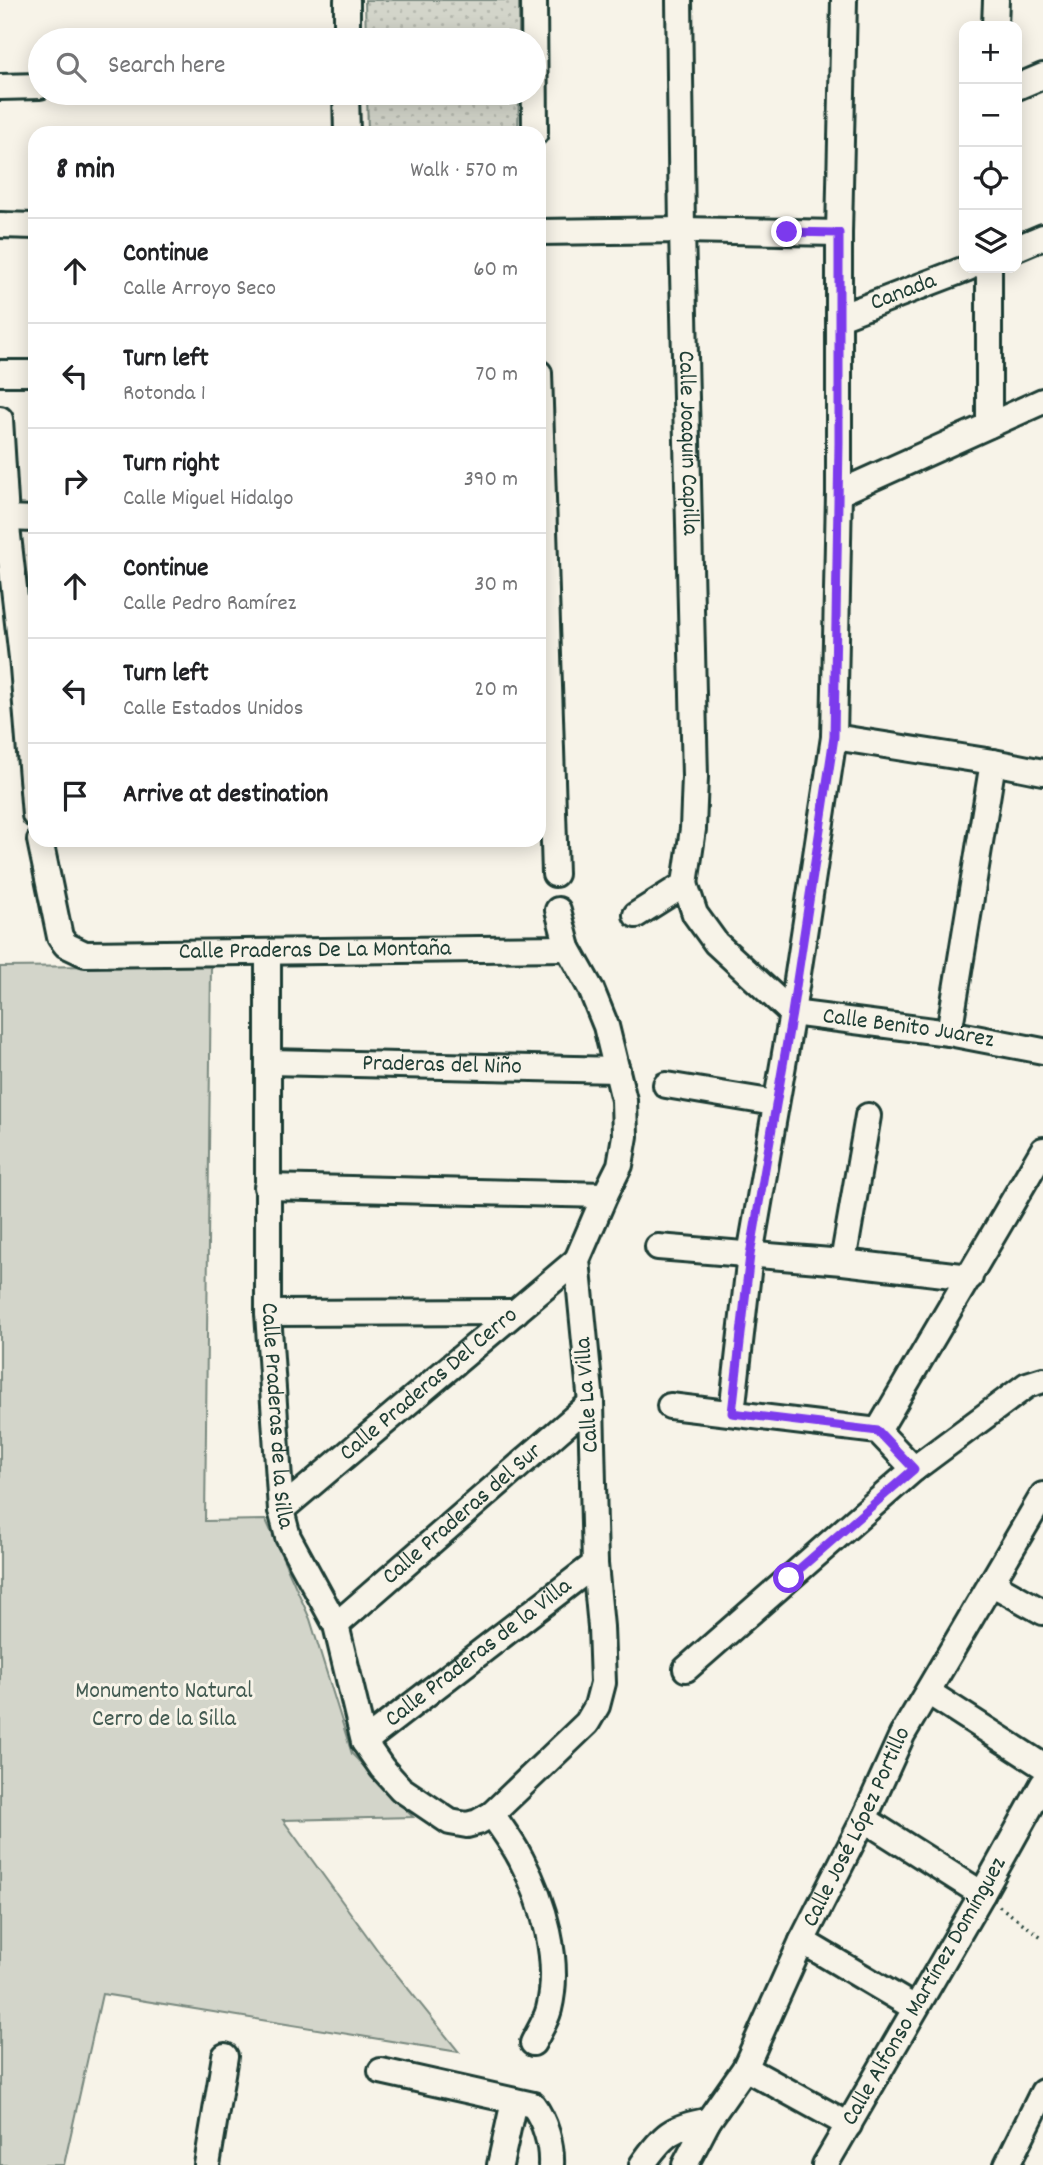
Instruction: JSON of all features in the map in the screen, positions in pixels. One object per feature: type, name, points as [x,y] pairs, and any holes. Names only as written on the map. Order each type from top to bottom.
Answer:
[{"type":"street","points":[[346,28],[347,0]]},
{"type":"street","points":[[534,0],[534,28]]},
{"type":"street","name":"Calle Joaquín Capilla","points":[[679,0],[695,778],[694,829],[685,884]]},
{"type":"street","points":[[732,1413],[750,1255],[792,1013],[834,737],[844,0]]},
{"type":"street","points":[[995,21],[996,0]]},
{"type":"street","points":[[1022,85],[1043,76]]},
{"type":"street","points":[[0,88],[28,87]]},
{"type":"street","points":[[346,105],[347,126]]},
{"type":"street","points":[[535,105],[535,126]]},
{"type":"street","points":[[0,225],[28,226]]},
{"type":"street","points":[[546,232],[682,230],[839,233]]},
{"type":"street","points":[[1022,246],[1043,237]]},
{"type":"street","name":"Canada","points":[[840,317],[959,271]]},
{"type":"street","points":[[989,273],[989,425]]},
{"type":"street","points":[[0,373],[28,373]]},
{"type":"street","points":[[839,493],[1043,401]]},
{"type":"street","points":[[0,419],[6,518],[28,661]]},
{"type":"street","points":[[6,518],[28,519]]},
{"type":"street","points":[[834,737],[1043,772]]},
{"type":"street","points":[[949,1033],[993,762]]},
{"type":"street","points":[[546,820],[555,874]]},
{"type":"street","name":"Calle Praderas De La Montaña","points":[[41,847],[60,937],[66,945],[85,954],[568,948]]},
{"type":"street","points":[[636,915],[685,884]]},
{"type":"street","name":"Calle Benito Juárez","points":[[685,884],[695,914],[716,943],[792,1013],[949,1033],[1043,1051]]},
{"type":"street","name":"Calle La Villa","points":[[450,1822],[467,1825],[492,1814],[587,1723],[597,1706],[603,1683],[595,1564],[590,1403],[577,1260],[620,1165],[625,1136],[624,1100],[606,1026],[591,989],[568,948],[558,909]]},
{"type":"street","name":"Calle Praderas de la Silla","points":[[268,952],[268,1313],[281,1510],[288,1537],[336,1625],[363,1742],[401,1788],[450,1822]]},
{"type":"street","name":"Praderas del Niño","points":[[269,1062],[617,1070]]},
{"type":"street","points":[[666,1084],[775,1102]]},
{"type":"street","points":[[843,1262],[868,1116]]},
{"type":"street","points":[[878,1431],[1043,1150]]},
{"type":"street","points":[[267,1187],[605,1195]]},
{"type":"street","points":[[658,1247],[843,1262],[970,1277]]},
{"type":"street","name":"Calle Praderas Del Cerro","points":[[281,1510],[577,1260]]},
{"type":"street","points":[[268,1313],[516,1312]]},
{"type":"street","points":[[686,1670],[914,1469],[1027,1385],[1043,1380]]},
{"type":"street","name":"Calle Praderas del Sur","points":[[336,1625],[590,1403]]},
{"type":"street","points":[[670,1406],[878,1431],[914,1469]]},
{"type":"street","name":"Calle José López Portillo","points":[[685,2165],[708,2121],[744,2068],[902,1735],[1043,1495]]},
{"type":"street","name":"Calle Praderas de la Villa","points":[[363,1742],[595,1564]]},
{"type":"street","points":[[992,1583],[1043,1612]]},
{"type":"street","points":[[928,1692],[1043,1766]]},
{"type":"street","name":"Calle Alfonso Martínez Domínguez","points":[[825,2165],[1043,1784]]},
{"type":"street","points":[[492,1814],[520,1857],[534,1886],[551,1953],[553,1982],[549,2012],[533,2043]]},
{"type":"street","points":[[864,1819],[982,1894]]},
{"type":"street","points":[[802,1941],[915,2008]]},
{"type":"street","points":[[206,2165],[225,2056]]},
{"type":"street","points":[[744,2068],[849,2124]]},
{"type":"street","points":[[381,2071],[524,2103],[540,2114],[547,2133],[551,2165]]},
{"type":"street","points":[[1007,2165],[1043,2092]]},
{"type":"street","points":[[500,2165],[524,2103]]},
{"type":"street","points":[[642,2165],[664,2136],[676,2128],[708,2121]]},
{"type":"path","points":[[982,1894],[1043,1938]]},
{"type":"green space","points":[[365,0],[519,0],[519,28],[366,28]]},
{"type":"green space","points":[[367,105],[519,105],[518,126],[368,126]]},
{"type":"green space","name":"Monumento Natural Cerro de la Silla","points":[[211,965],[205,1521],[266,1520],[310,1619],[352,1754],[413,1817],[283,1820],[381,1955],[459,2052],[102,1994],[64,2165],[0,2165],[0,967]]},
{"type":"route","points":[[787,232],[839,233],[834,737],[792,1013],[750,1255],[732,1413],[878,1431],[914,1469],[789,1578]]}]
